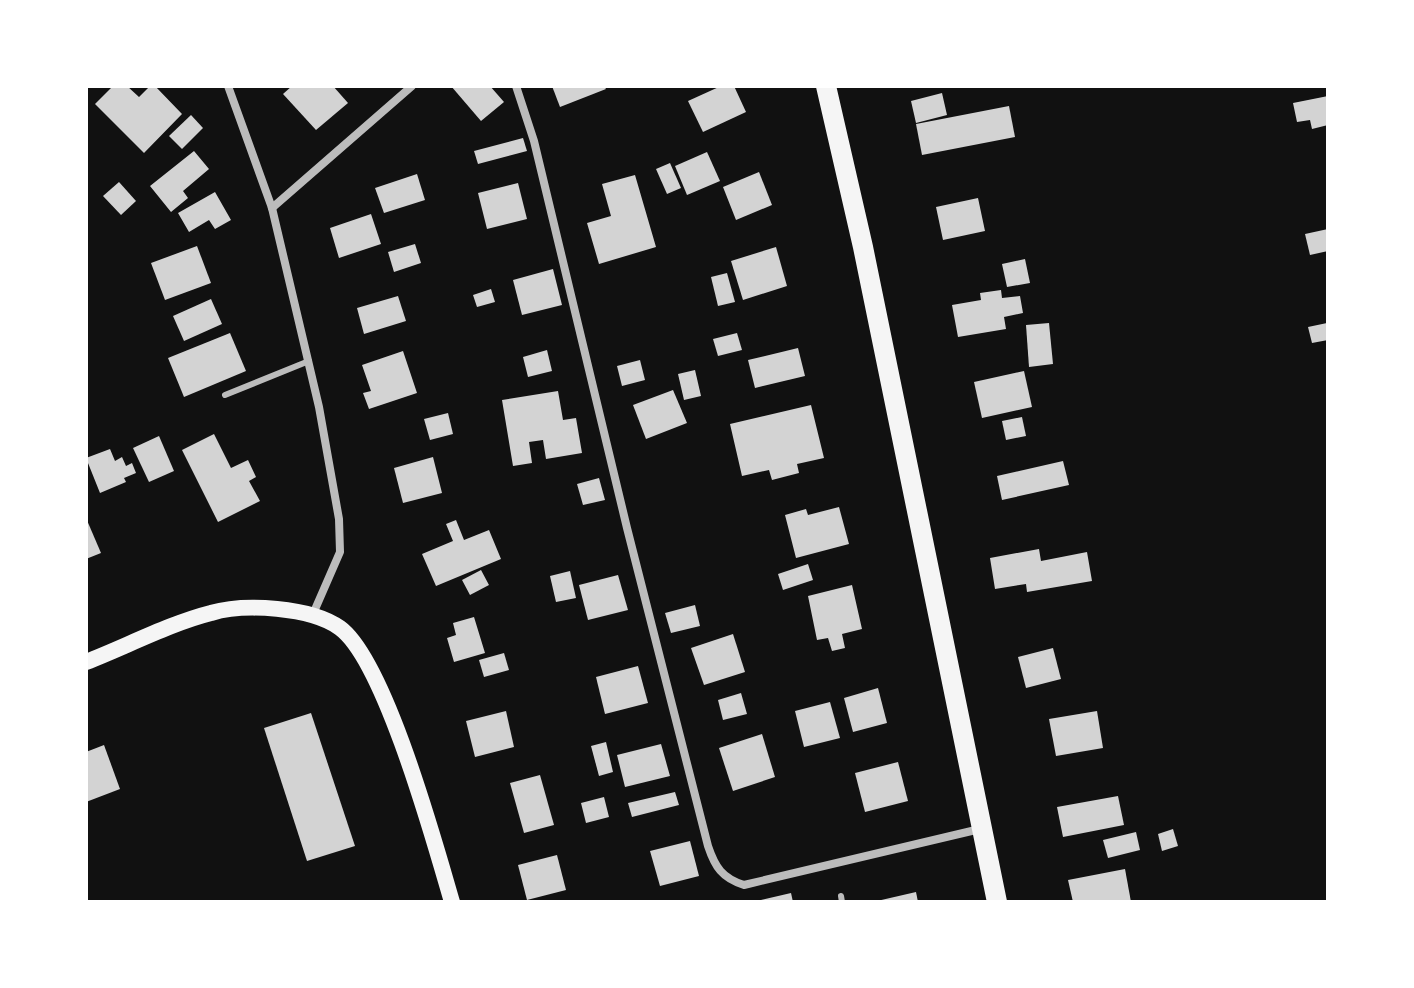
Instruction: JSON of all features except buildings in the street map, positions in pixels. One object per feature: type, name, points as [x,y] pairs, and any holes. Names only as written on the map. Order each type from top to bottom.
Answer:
[{"type":"main road","points":[[826,86],[863,247],[997,902]]},
{"type":"main road","points":[[86,662],[212,612],[275,608],[313,614],[341,629],[361,651],[386,703],[428,821],[452,902]]},
{"type":"street","points":[[228,86],[272,208],[309,361],[339,519],[340,552],[313,614]]},
{"type":"street","points":[[272,208],[412,86]]},
{"type":"street","points":[[516,86],[548,199],[627,528],[715,866],[728,880],[744,885],[983,828]]},
{"type":"lane","points":[[225,395],[309,361]]}]
